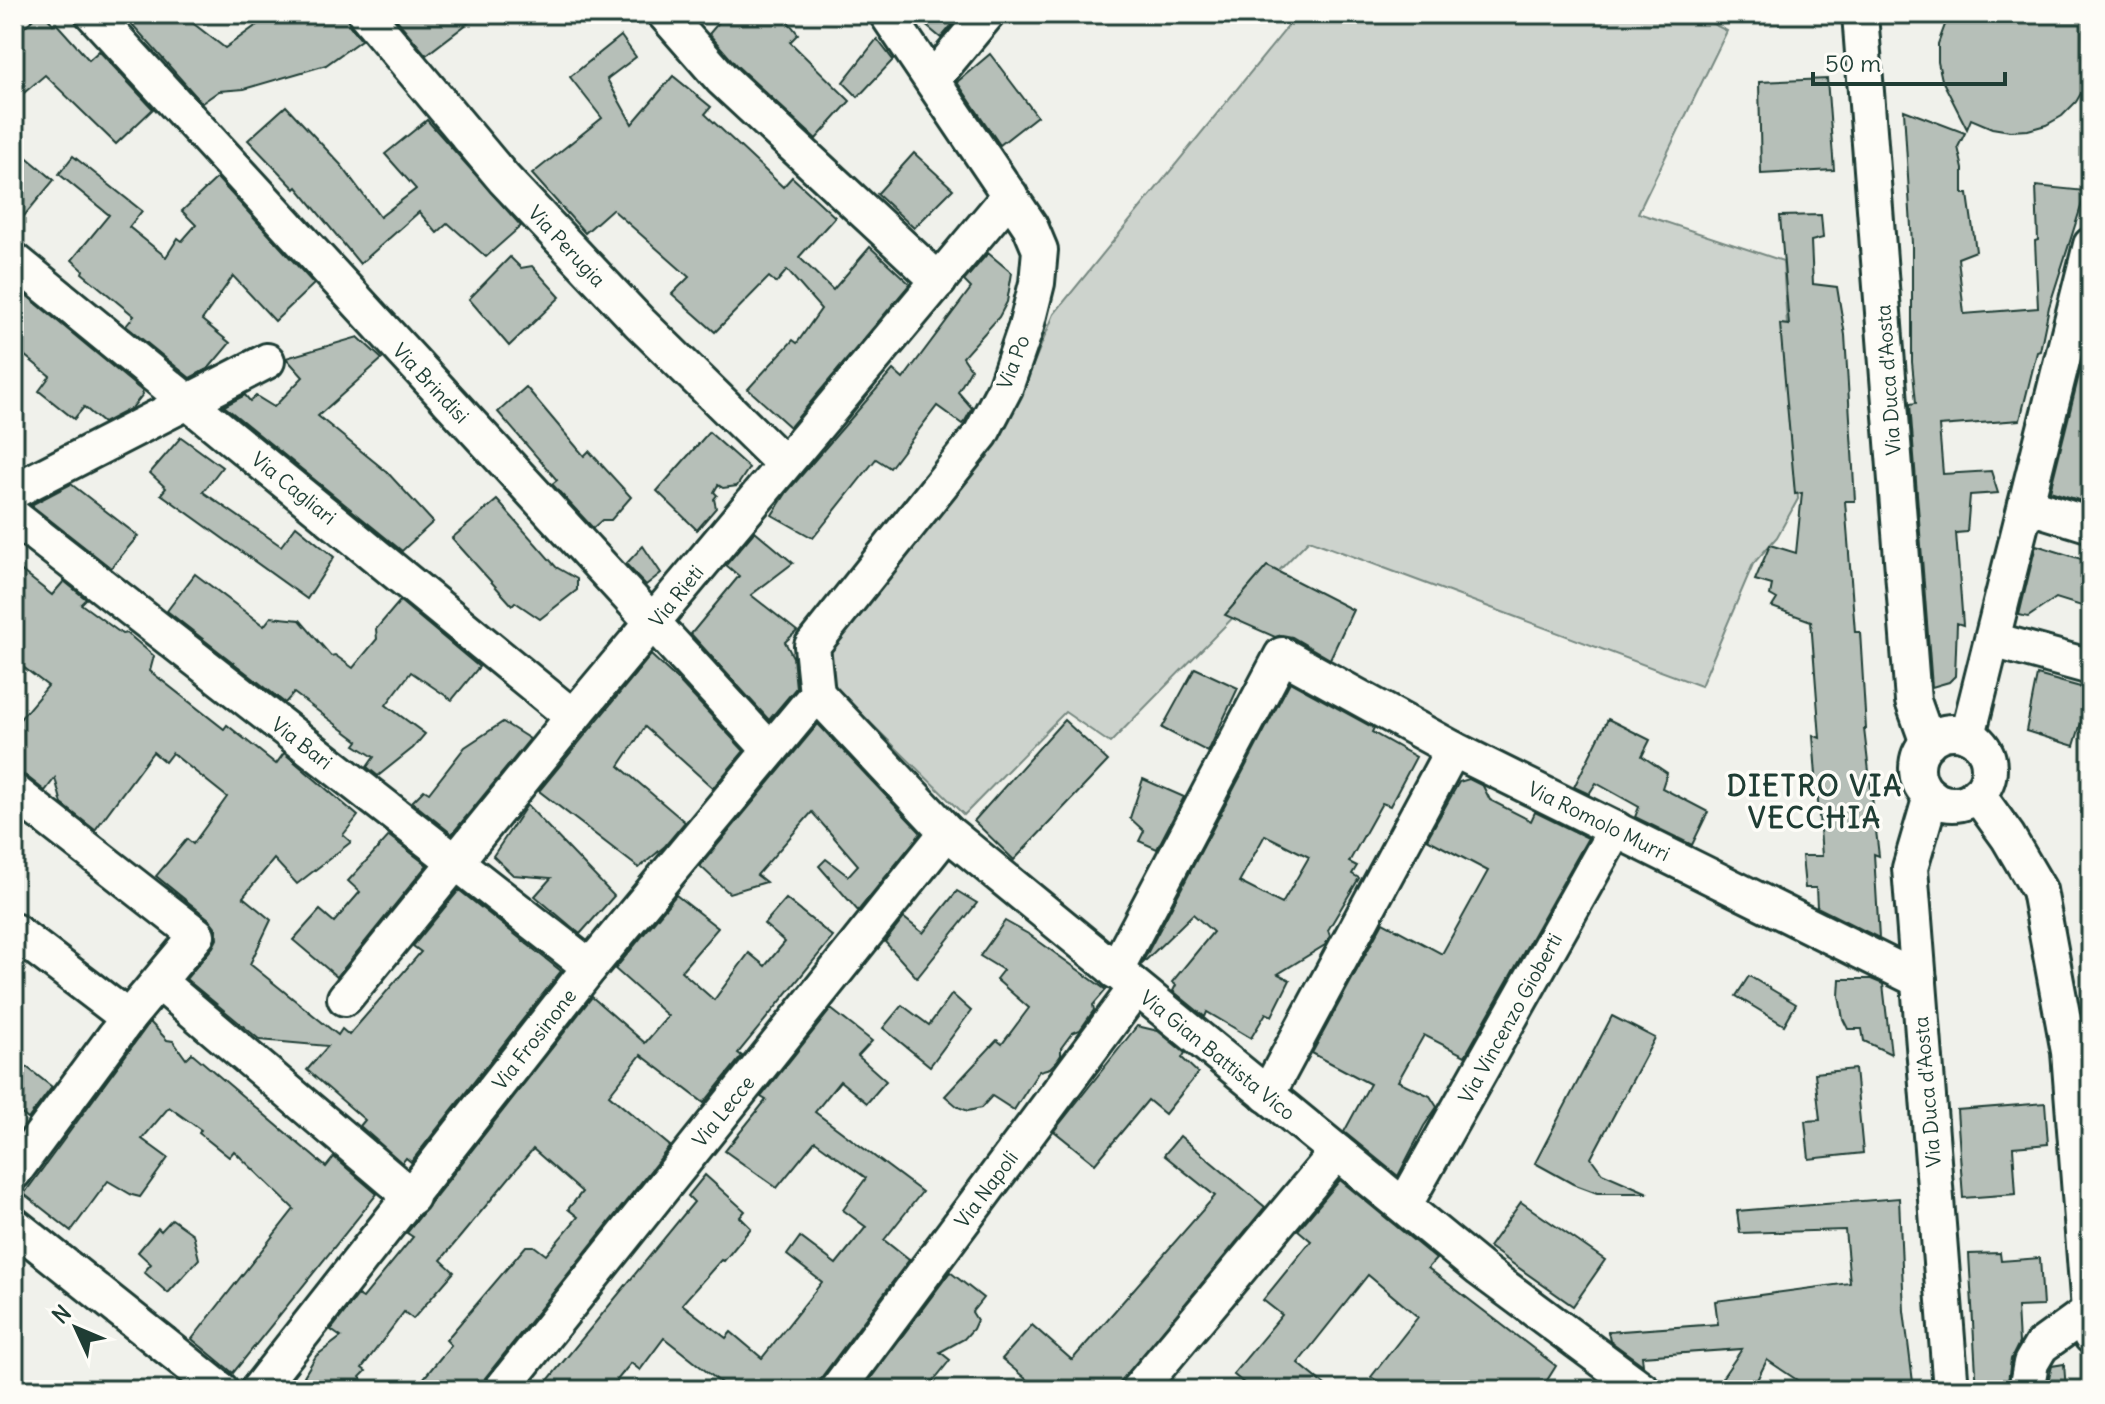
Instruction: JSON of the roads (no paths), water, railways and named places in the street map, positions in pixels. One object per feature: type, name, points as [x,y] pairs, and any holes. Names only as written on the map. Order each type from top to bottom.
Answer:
[{"type":"street","name":"Via Brindisi","points":[[93,14],[770,750]]},
{"type":"street","name":"Via Perugia","points":[[366,14],[504,179],[640,323],[784,464]]},
{"type":"street","points":[[665,14],[722,79],[939,281]]},
{"type":"street","name":"Via Po","points":[[817,694],[812,646],[981,434],[1005,388],[1037,283],[1040,250],[1030,226],[887,14]]},
{"type":"street","points":[[933,79],[987,14]]},
{"type":"street","name":"Via Duca d'Aosta","points":[[1860,14],[1913,701],[1928,743]]},
{"type":"street","name":"Via Rieti","points":[[345,998],[573,717],[1010,195]]},
{"type":"street","points":[[1968,735],[2026,505],[2084,303],[2091,245]]},
{"type":"street","name":"Via Cagliari","points":[[14,260],[573,717]]},
{"type":"street","points":[[14,491],[267,361]]},
{"type":"street","points":[[2026,505],[2091,525]]},
{"type":"street","name":"Via Bari","points":[[14,517],[590,967]]},
{"type":"street","points":[[1993,640],[2091,667]]},
{"type":"street","name":"Via Romolo Murri","points":[[1282,655],[1453,749],[1919,980]]},
{"type":"street","name":"Via Napoli","points":[[837,1390],[1126,979],[1282,655]]},
{"type":"street","name":"Via Frosinone","points":[[258,1390],[590,967],[817,694]]},
{"type":"street","name":"Via Gian Battista Vico","points":[[817,694],[947,832],[1480,1269],[1643,1390]]},
{"type":"street","points":[[1944,733],[1968,735],[1983,748],[1988,760],[1985,784],[1966,801],[1951,803],[1931,796],[1922,787],[1918,775],[1919,757],[1928,743],[1944,733]]},
{"type":"street","points":[[1267,1095],[1453,749]]},
{"type":"street","points":[[14,792],[197,935],[128,1018],[14,1172]]},
{"type":"street","points":[[1977,794],[2008,837],[2039,890],[2069,1052],[2090,1320],[2041,1346],[2031,1363],[2026,1390]]},
{"type":"street","name":"Via Duca d'Aosta","points":[[1931,796],[1910,868],[1951,1390]]},
{"type":"street","name":"Via Vincenzo Gioberti","points":[[1404,1206],[1616,829]]},
{"type":"street","name":"Via Lecce","points":[[501,1390],[947,832]]},
{"type":"street","points":[[14,931],[128,1018]]},
{"type":"street","points":[[159,982],[412,1197]]},
{"type":"street","points":[[1138,1390],[1337,1152]]},
{"type":"street","points":[[14,1225],[221,1390]]},
{"type":"district","name":"DIETRO VIA VECCHIA","points":[[1815,802]]}]
